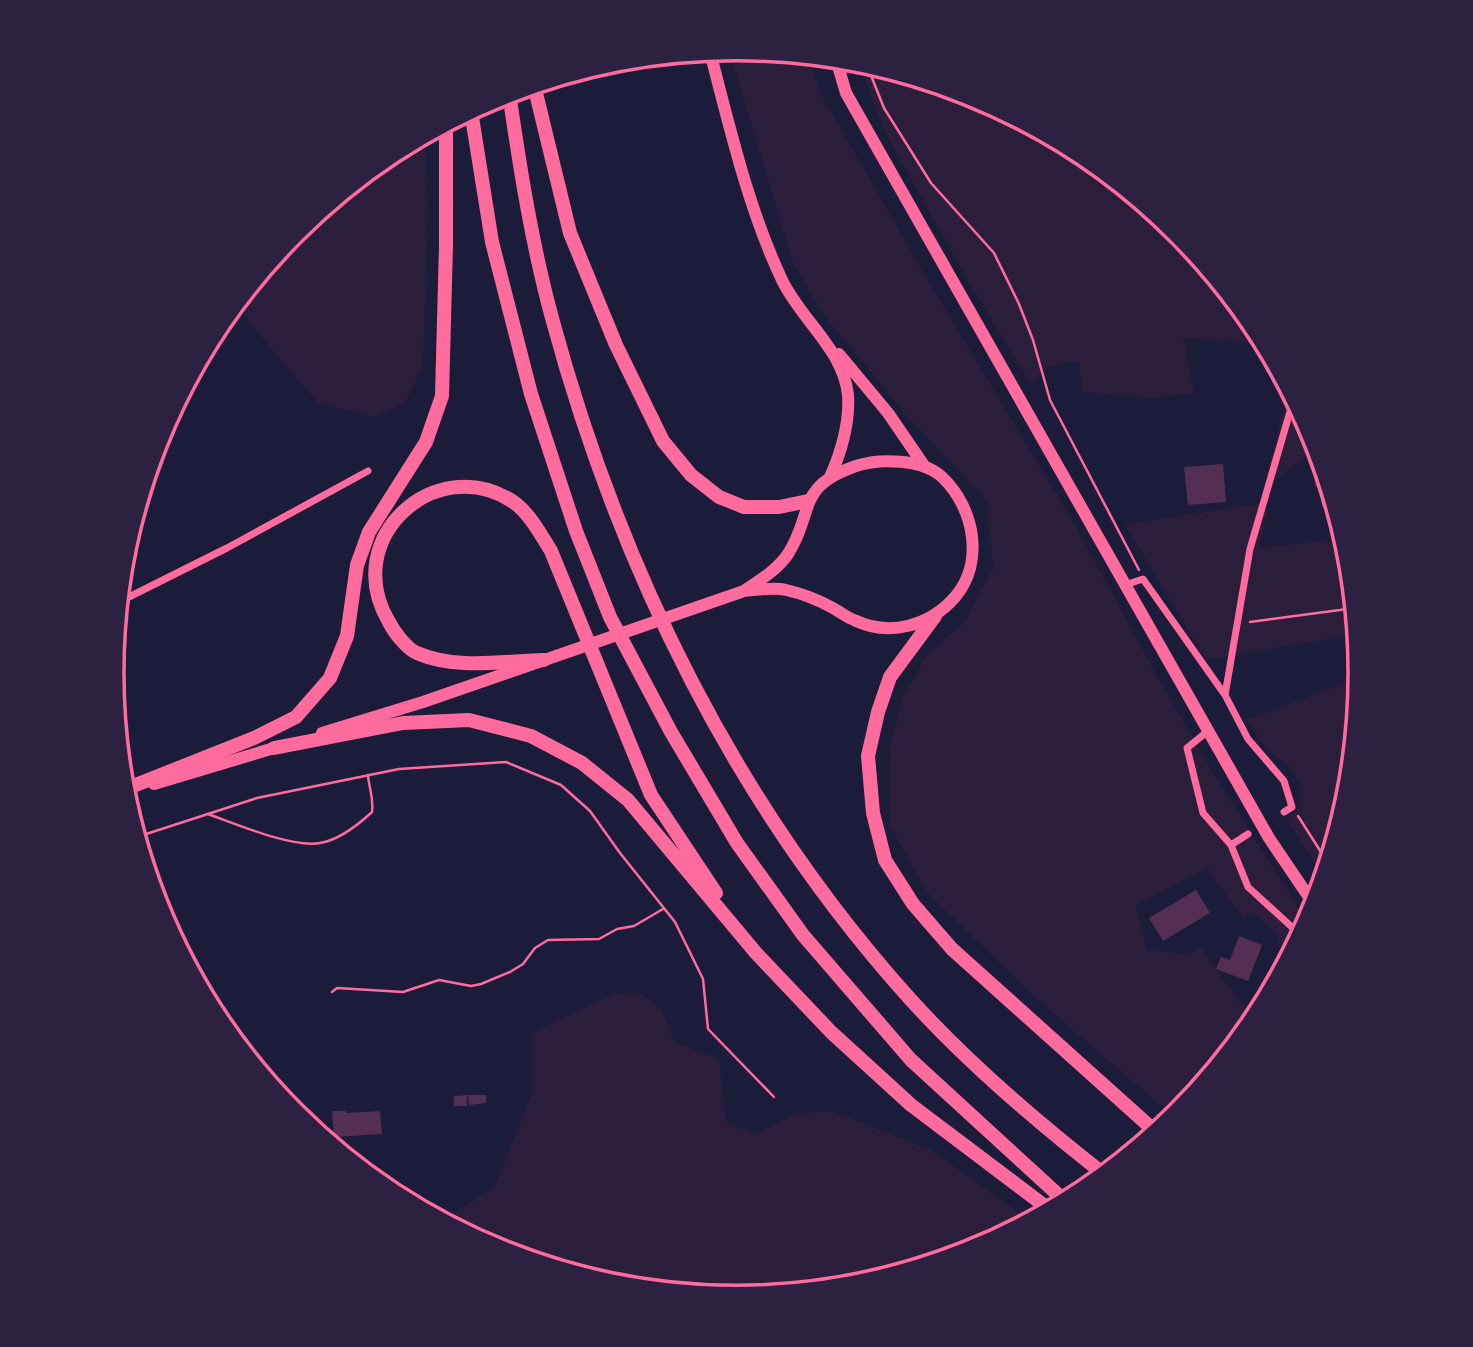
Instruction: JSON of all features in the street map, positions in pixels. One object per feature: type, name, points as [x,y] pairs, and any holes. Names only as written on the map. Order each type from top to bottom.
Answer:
[{"type":"highway","points":[[536,96],[570,233],[616,345],[663,441],[691,475],[719,497],[744,507],[779,507],[808,501]]},
{"type":"highway","points":[[511,105],[520,168],[552,317],[594,458],[648,593],[710,720],[784,838],[824,894],[911,999],[958,1048],[1037,1120],[1097,1168]]},
{"type":"highway","points":[[473,121],[492,242],[531,394],[576,531],[610,617],[671,732],[737,843],[803,935],[911,1060],[1058,1195]]},
{"type":"highway","points":[[135,787],[254,738],[296,717],[330,678],[347,636],[357,565],[369,532],[426,442],[442,396],[446,135]]},
{"type":"highway","points":[[544,660],[454,663],[415,653],[392,628],[379,605],[374,581],[377,554],[387,530],[402,511],[417,501],[449,489],[482,487],[514,501],[534,524],[551,551],[651,795],[756,953]]},
{"type":"highway","points":[[935,616],[890,677],[878,712],[868,756],[873,813],[885,860],[913,904],[952,949],[1149,1126]]},
{"type":"highway","points":[[274,748],[403,723],[469,720],[530,736],[582,762],[628,800],[756,953],[831,1032],[912,1105],[1042,1204]]},
{"type":"main road","points":[[713,62],[765,240],[784,284],[842,367],[848,395],[841,446],[830,477]]},
{"type":"main road","points":[[839,70],[846,93],[1125,585],[1269,838],[1307,894]]},
{"type":"main road","points":[[819,333],[846,361],[888,413],[925,467]]},
{"type":"main road","points":[[135,789],[423,702],[744,591],[784,589],[828,605],[855,621],[883,627],[907,627],[935,616],[957,595],[972,566],[973,534],[963,503],[941,475],[925,467],[890,460],[857,466],[830,477],[817,488],[808,501],[796,540],[787,556],[769,574],[744,591]]},
{"type":"street","points":[[1225,695],[1250,549],[1290,412]]},
{"type":"street","points":[[129,597],[227,548],[368,471]]},
{"type":"street","points":[[1125,585],[1143,579],[1225,695],[1248,739],[1284,781],[1292,807],[1284,812]]},
{"type":"street","points":[[1208,731],[1187,748],[1203,813],[1231,845],[1248,887],[1293,928]]},
{"type":"street","points":[[1231,845],[1248,834]]},
{"type":"path","points":[[871,77],[884,108],[931,183],[994,253],[1033,340],[1050,400],[1143,579]]},
{"type":"path","points":[[1238,623],[1345,609]]},
{"type":"path","points":[[146,834],[257,798],[368,775],[399,769],[506,762],[561,785],[590,811],[675,922],[703,979],[708,1030],[775,1097]]},
{"type":"path","points":[[208,814],[291,842],[320,843],[353,828],[372,812],[374,799],[369,790],[368,775]]},
{"type":"path","points":[[1292,807],[1321,853]]},
{"type":"path","points":[[332,992],[337,988],[403,992],[439,980],[471,986],[481,984],[523,964],[535,948],[548,940],[599,939],[617,929],[634,926],[663,909]]},
{"type":"shaded area","points":[[732,61],[812,66],[821,94],[926,277],[1075,525],[1212,771],[1301,911],[1284,948],[1276,945],[1279,936],[1253,912],[1243,919],[1207,868],[1136,905],[1147,950],[1189,954],[1201,948],[1247,1012],[1197,1077],[1165,1110],[1030,993],[927,892],[889,824],[891,741],[904,696],[926,656],[966,620],[993,568],[987,500],[909,419],[823,314],[793,263]]},
{"type":"shaded area","points":[[862,74],[895,82],[971,108],[1043,143],[1077,164],[1140,213],[1197,270],[1252,343],[1183,337],[1194,393],[1145,397],[1082,392],[1079,362],[1075,361],[1044,368],[1032,386],[968,281],[885,132]]},
{"type":"shaded area","points":[[425,146],[428,205],[423,367],[406,402],[374,417],[318,403],[251,325],[245,310],[276,270],[304,241],[364,188]]},
{"type":"shaded area","points":[[1286,402],[1308,454],[1276,480],[1266,477]]},
{"type":"shaded area","points":[[1259,504],[1268,509],[1259,548],[1334,540],[1344,594],[1347,636],[1206,660],[1125,524]]},
{"type":"shaded area","points":[[1349,682],[1344,753],[1328,832],[1317,867],[1287,820],[1300,806],[1300,782],[1288,766],[1268,750],[1246,720]]},
{"type":"shaded area","points":[[617,993],[641,994],[661,1009],[675,1043],[719,1059],[726,1121],[755,1134],[798,1113],[832,1111],[931,1150],[1022,1215],[971,1239],[895,1265],[816,1281],[736,1286],[657,1281],[617,1274],[578,1265],[502,1239],[450,1215],[494,1188],[532,1093],[531,1033]]},
{"type":"building","points":[[1223,464],[1226,502],[1188,505],[1184,467]]},
{"type":"building","points":[[1315,474],[1319,486],[1315,486]]},
{"type":"building","points":[[1196,890],[1210,913],[1163,941],[1149,918]]},
{"type":"building","points":[[1239,936],[1262,945],[1248,981],[1216,969],[1221,957],[1230,960]]},
{"type":"building","points":[[467,1095],[467,1106],[454,1106],[454,1096]]},
{"type":"building","points":[[468,1095],[486,1095],[486,1103],[469,1105]]},
{"type":"building","points":[[332,1111],[380,1111],[382,1134],[337,1137],[334,1135]]}]
